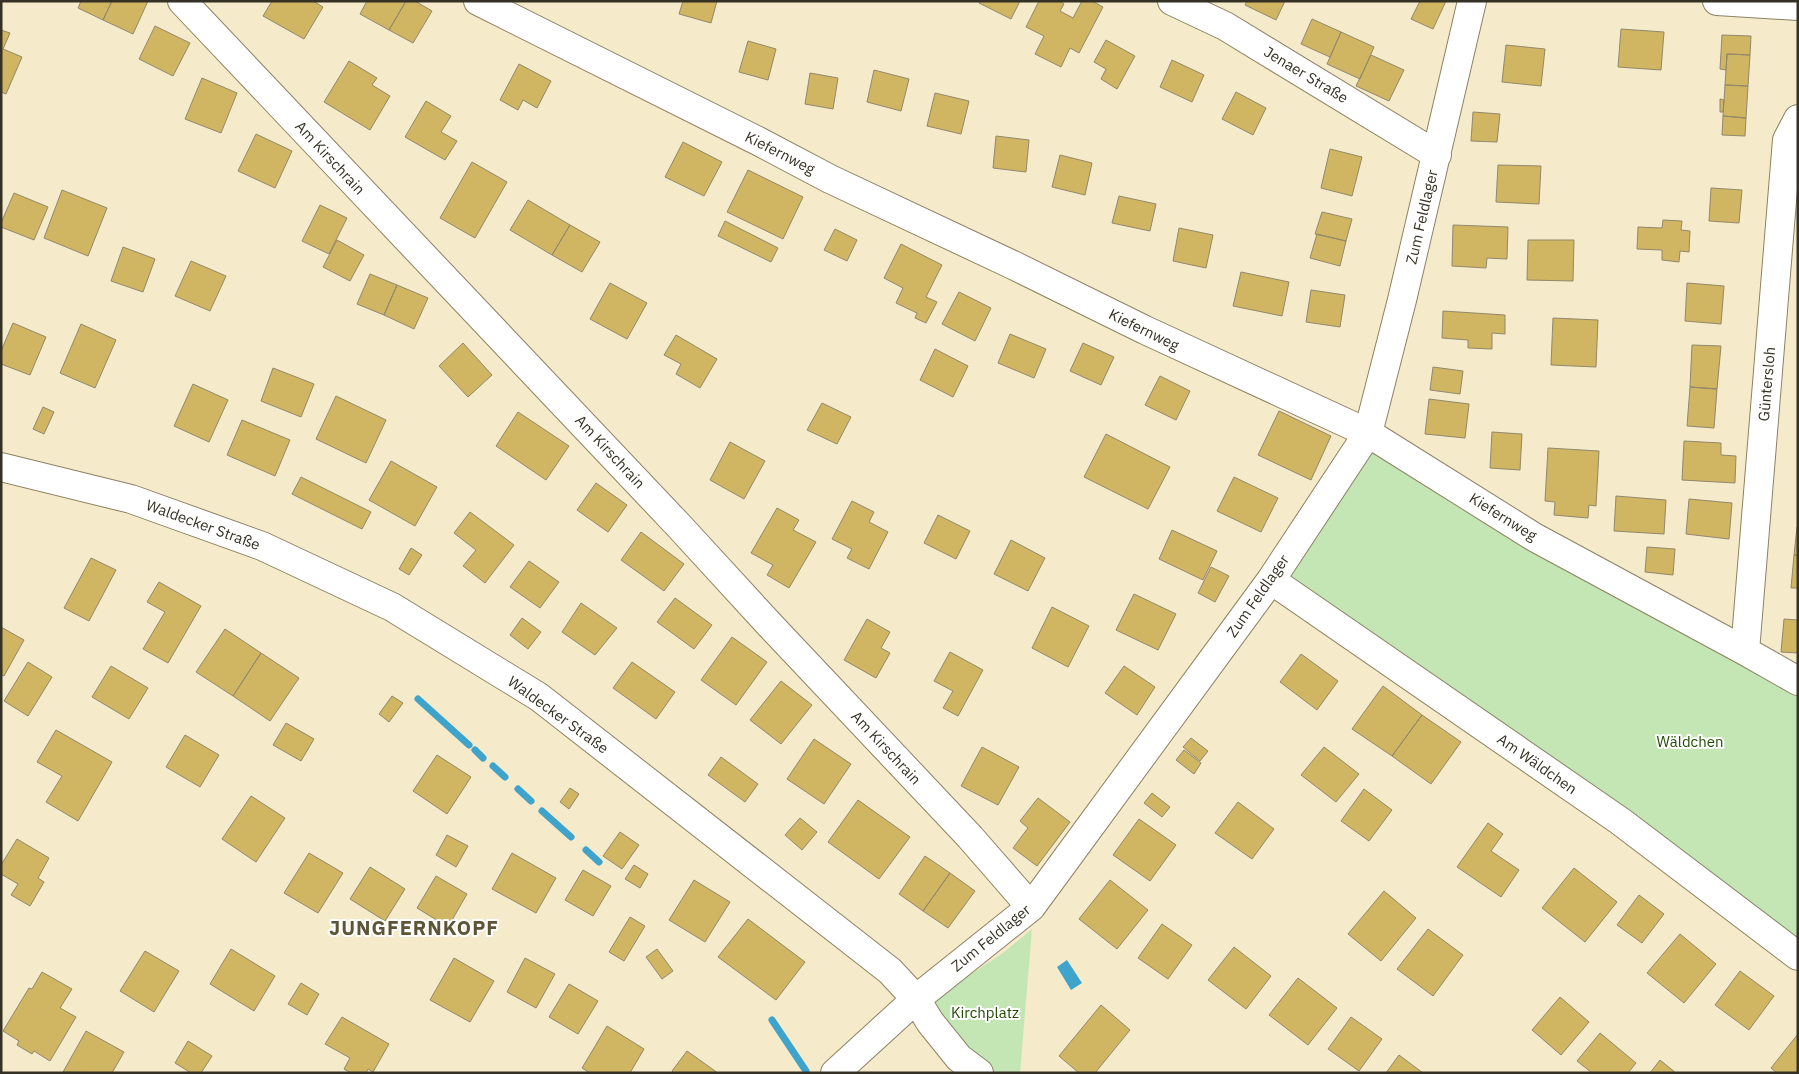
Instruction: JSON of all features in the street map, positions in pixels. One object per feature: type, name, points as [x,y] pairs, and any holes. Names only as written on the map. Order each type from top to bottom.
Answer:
[{"type":"street","name":"Am Kirschrain","points":[[182,1],[674,520],[769,624],[970,837],[1031,907]]},
{"type":"street","name":"Kiefernweg","points":[[478,1],[830,179],[1014,265],[1145,330],[1368,433],[1534,537],[1745,651],[1798,682]]},
{"type":"street","name":"Jenaer Straße","points":[[1172,1],[1225,26],[1436,155]]},
{"type":"street","name":"Zum Feldlager","points":[[835,1073],[916,999],[1031,907],[1271,580],[1368,433],[1402,300],[1472,1]]},
{"type":"street","points":[[1717,1],[1798,6]]},
{"type":"street","name":"Güntersloh","points":[[1745,651],[1787,140],[1798,119]]},
{"type":"street","name":"Waldecker Straße","points":[[1,466],[131,499],[262,546],[392,607],[539,697],[890,971],[916,999],[930,1022],[959,1058],[978,1073]]},
{"type":"street","name":"Am Wäldchen","points":[[1271,580],[1620,821],[1798,956]]},
{"type":"green space","name":"Wäldchen","points":[[1369,441],[1798,682],[1798,959],[1280,586]]},
{"type":"green space","name":"Kirchplatz","points":[[1032,929],[1020,1073],[994,1073],[954,1039],[930,1001],[1003,953]]},
{"type":"water","points":[[1067,960],[1082,983],[1071,990],[1057,967]]},
{"type":"building","points":[[81,1],[112,1],[103,20],[78,8]]},
{"type":"building","points":[[112,1],[148,1],[133,34],[103,20]]},
{"type":"building","points":[[272,1],[313,1],[323,7],[304,39],[263,16]]},
{"type":"building","points":[[367,1],[406,1],[389,30],[360,14]]},
{"type":"building","points":[[406,1],[415,1],[432,11],[413,43],[389,30]]},
{"type":"building","points":[[683,1],[717,1],[711,23],[679,14]]},
{"type":"building","points":[[980,1],[1020,1],[1011,19],[979,3]]},
{"type":"building","points":[[1039,1],[1059,1],[1064,4],[1060,11],[1073,18],[1082,1],[1092,1],[1103,7],[1079,53],[1070,48],[1061,67],[1035,54],[1044,36],[1026,27]]},
{"type":"building","points":[[1247,1],[1285,1],[1276,20],[1245,5]]},
{"type":"building","points":[[1420,1],[1446,1],[1433,29],[1411,19]]},
{"type":"building","points":[[1312,19],[1341,32],[1330,57],[1301,44]]},
{"type":"building","points":[[155,26],[190,43],[173,76],[139,59]]},
{"type":"building","points":[[1621,29],[1664,32],[1661,70],[1618,67]]},
{"type":"building","points":[[1,30],[10,33],[3,49],[22,57],[6,94],[1,92]]},
{"type":"building","points":[[1341,32],[1374,47],[1360,79],[1327,64]]},
{"type":"building","points":[[1722,35],[1751,36],[1750,55],[1727,54],[1726,70],[1720,69]]},
{"type":"building","points":[[1106,40],[1135,56],[1117,89],[1101,79],[1106,69],[1094,62]]},
{"type":"building","points":[[748,41],[776,49],[768,80],[739,72]]},
{"type":"building","points":[[1506,45],[1545,49],[1541,86],[1502,82]]},
{"type":"building","points":[[1727,54],[1750,55],[1748,86],[1725,85]]},
{"type":"building","points":[[1371,55],[1404,70],[1389,101],[1356,86]]},
{"type":"building","points":[[1172,60],[1204,75],[1192,102],[1160,87]]},
{"type":"building","points":[[349,61],[377,78],[372,85],[390,96],[370,130],[324,102]]},
{"type":"building","points":[[519,64],[551,81],[537,108],[523,100],[518,110],[500,100]]},
{"type":"building","points":[[874,70],[909,79],[901,111],[867,102]]},
{"type":"building","points":[[810,73],[838,78],[833,109],[805,104]]},
{"type":"building","points":[[202,78],[237,93],[221,133],[185,119]]},
{"type":"building","points":[[1725,85],[1748,86],[1746,118],[1723,116]]},
{"type":"building","points":[[1236,92],[1266,108],[1253,135],[1222,119]]},
{"type":"building","points":[[935,93],[969,101],[961,134],[927,126]]},
{"type":"building","points":[[1720,99],[1724,100],[1723,112],[1720,112]]},
{"type":"building","points":[[426,101],[451,116],[441,132],[457,141],[445,160],[405,137]]},
{"type":"building","points":[[1473,112],[1500,114],[1497,142],[1471,141]]},
{"type":"building","points":[[1723,116],[1746,118],[1745,136],[1722,135]]},
{"type":"building","points":[[256,134],[292,151],[275,188],[238,171]]},
{"type":"building","points":[[996,136],[1029,140],[1026,172],[993,168]]},
{"type":"building","points":[[683,142],[722,162],[704,196],[665,177]]},
{"type":"building","points":[[1330,149],[1362,157],[1352,196],[1321,188]]},
{"type":"building","points":[[1060,155],[1092,163],[1085,195],[1052,187]]},
{"type":"building","points":[[472,162],[507,182],[475,238],[440,218]]},
{"type":"building","points":[[1498,165],[1541,166],[1539,204],[1496,202]]},
{"type":"building","points":[[748,170],[803,197],[783,239],[727,212]]},
{"type":"building","points":[[1711,188],[1742,190],[1739,223],[1709,221]]},
{"type":"building","points":[[62,190],[107,208],[88,256],[44,238]]},
{"type":"building","points":[[14,193],[48,207],[34,240],[1,227]]},
{"type":"building","points":[[1119,196],[1156,204],[1150,231],[1112,223]]},
{"type":"building","points":[[528,200],[570,225],[552,255],[510,230]]},
{"type":"building","points":[[320,205],[347,218],[329,254],[302,241]]},
{"type":"building","points":[[1322,212],[1352,219],[1346,241],[1315,234]]},
{"type":"building","points":[[1663,220],[1682,221],[1681,230],[1690,231],[1689,252],[1680,251],[1679,262],[1662,260],[1662,250],[1637,249],[1638,227],[1662,228]]},
{"type":"building","points":[[725,221],[778,248],[771,262],[718,236]]},
{"type":"building","points":[[570,225],[600,242],[582,272],[552,255]]},
{"type":"building","points":[[1453,225],[1508,227],[1507,259],[1487,258],[1486,268],[1452,266]]},
{"type":"building","points":[[1179,228],[1213,235],[1206,268],[1173,261]]},
{"type":"building","points":[[835,229],[857,240],[847,261],[824,250]]},
{"type":"building","points":[[1317,234],[1346,241],[1340,266],[1310,258]]},
{"type":"building","points":[[337,240],[364,255],[350,281],[323,267]]},
{"type":"building","points":[[1528,240],[1574,240],[1573,281],[1527,280]]},
{"type":"building","points":[[901,244],[942,265],[926,297],[937,302],[926,323],[915,318],[917,313],[896,303],[903,288],[884,278]]},
{"type":"building","points":[[123,247],[155,259],[143,292],[111,281]]},
{"type":"building","points":[[191,261],[226,276],[210,311],[175,296]]},
{"type":"building","points":[[1241,272],[1289,282],[1282,316],[1233,306]]},
{"type":"building","points":[[370,274],[397,285],[384,315],[357,304]]},
{"type":"building","points":[[610,283],[647,303],[627,339],[590,319]]},
{"type":"building","points":[[1687,283],[1724,286],[1721,324],[1685,321]]},
{"type":"building","points":[[397,285],[428,298],[414,329],[384,315]]},
{"type":"building","points":[[1311,290],[1345,295],[1340,327],[1306,322]]},
{"type":"building","points":[[959,292],[991,308],[975,341],[942,324]]},
{"type":"building","points":[[1443,311],[1505,315],[1505,334],[1492,333],[1492,349],[1468,348],[1468,340],[1442,338]]},
{"type":"building","points":[[1553,318],[1598,320],[1596,367],[1551,365]]},
{"type":"building","points":[[13,323],[46,337],[30,375],[1,364],[1,351]]},
{"type":"building","points":[[81,324],[116,340],[95,388],[60,373]]},
{"type":"building","points":[[1010,334],[1046,349],[1034,378],[998,363]]},
{"type":"building","points":[[676,335],[717,359],[700,388],[676,374],[681,364],[664,355]]},
{"type":"building","points":[[463,343],[492,375],[468,397],[439,366]]},
{"type":"building","points":[[1083,343],[1114,357],[1101,385],[1070,371]]},
{"type":"building","points":[[1692,345],[1721,346],[1717,389],[1690,387]]},
{"type":"building","points":[[935,349],[968,366],[953,397],[920,380]]},
{"type":"building","points":[[1433,367],[1463,371],[1460,394],[1430,390]]},
{"type":"building","points":[[273,368],[314,384],[301,417],[261,401]]},
{"type":"building","points":[[1160,376],[1190,391],[1176,420],[1145,405]]},
{"type":"building","points":[[193,384],[228,400],[209,442],[174,426]]},
{"type":"building","points":[[1690,387],[1717,389],[1714,428],[1687,426]]},
{"type":"building","points":[[336,396],[386,420],[366,463],[316,439]]},
{"type":"building","points":[[1429,399],[1469,404],[1465,438],[1425,434]]},
{"type":"building","points":[[822,403],[851,417],[837,444],[807,430]]},
{"type":"building","points":[[43,407],[54,412],[44,434],[33,429]]},
{"type":"building","points":[[1279,411],[1331,436],[1311,480],[1258,455]]},
{"type":"building","points":[[518,412],[569,446],[546,480],[496,446]]},
{"type":"building","points":[[242,420],[290,440],[275,476],[227,455]]},
{"type":"building","points":[[1492,432],[1522,434],[1520,470],[1490,468]]},
{"type":"building","points":[[1106,434],[1170,467],[1148,509],[1084,477]]},
{"type":"building","points":[[1684,441],[1721,443],[1721,455],[1736,456],[1735,483],[1682,480]]},
{"type":"building","points":[[730,442],[765,461],[744,499],[710,480]]},
{"type":"building","points":[[1548,448],[1599,451],[1596,506],[1589,505],[1588,518],[1554,515],[1555,502],[1545,501]]},
{"type":"building","points":[[391,461],[437,487],[415,526],[369,500]]},
{"type":"building","points":[[301,477],[371,512],[362,529],[292,494]]},
{"type":"building","points":[[1234,477],[1278,498],[1261,532],[1217,511]]},
{"type":"building","points":[[596,483],[627,505],[608,532],[577,510]]},
{"type":"building","points":[[1616,496],[1666,500],[1664,534],[1614,531]]},
{"type":"building","points":[[1689,499],[1732,503],[1729,539],[1686,534]]},
{"type":"building","points":[[852,501],[874,512],[869,522],[888,532],[869,569],[847,558],[852,549],[832,539]]},
{"type":"building","points":[[777,508],[799,520],[793,530],[816,542],[789,588],[767,575],[773,565],[751,553]]},
{"type":"building","points":[[470,512],[514,545],[485,583],[463,566],[476,550],[454,533]]},
{"type":"building","points":[[938,515],[970,531],[956,559],[924,543]]},
{"type":"building","points":[[1797,527],[1798,555],[1794,555]]},
{"type":"building","points":[[1172,530],[1217,551],[1203,580],[1159,559]]},
{"type":"building","points":[[641,532],[684,564],[664,591],[621,560]]},
{"type":"building","points":[[1011,540],[1045,558],[1028,591],[994,574]]},
{"type":"building","points":[[1647,547],[1675,549],[1673,575],[1645,572]]},
{"type":"building","points":[[411,548],[422,555],[409,575],[399,569]]},
{"type":"building","points":[[1794,555],[1798,555],[1798,588],[1791,588]]},
{"type":"building","points":[[91,558],[116,570],[89,621],[64,608]]},
{"type":"building","points":[[529,561],[559,582],[540,608],[510,587]]},
{"type":"building","points":[[1211,567],[1229,576],[1215,602],[1198,593]]},
{"type":"building","points":[[159,582],[201,606],[168,663],[143,649],[165,612],[147,602]]},
{"type":"building","points":[[1134,594],[1176,614],[1158,650],[1116,630]]},
{"type":"building","points":[[675,598],[712,625],[694,649],[657,622]]},
{"type":"building","points":[[581,603],[617,628],[595,655],[562,632]]},
{"type":"building","points":[[1052,607],[1089,626],[1068,667],[1032,648]]},
{"type":"building","points":[[522,618],[541,632],[528,649],[510,635]]},
{"type":"building","points":[[867,619],[890,632],[881,648],[890,653],[876,678],[844,660]]},
{"type":"building","points":[[1784,619],[1798,620],[1798,653],[1781,652]]},
{"type":"building","points":[[1,627],[24,640],[4,676],[1,675]]},
{"type":"building","points":[[225,629],[261,653],[233,696],[196,672]]},
{"type":"building","points":[[732,637],[767,662],[736,705],[701,680]]},
{"type":"building","points":[[950,652],[983,670],[958,716],[943,708],[953,691],[934,681]]},
{"type":"building","points":[[261,653],[299,678],[270,721],[233,696]]},
{"type":"building","points":[[1301,654],[1338,681],[1317,710],[1280,682]]},
{"type":"building","points":[[28,662],[52,677],[28,716],[4,701]]},
{"type":"building","points":[[632,662],[675,692],[656,719],[613,688]]},
{"type":"building","points":[[111,666],[148,688],[129,719],[92,697]]},
{"type":"building","points":[[1124,666],[1155,687],[1137,715],[1105,693]]},
{"type":"building","points":[[781,681],[812,705],[781,744],[750,720]]},
{"type":"building","points":[[1383,686],[1422,715],[1392,756],[1352,729]]},
{"type":"building","points":[[392,696],[403,703],[389,722],[379,714]]},
{"type":"building","points":[[1422,715],[1461,742],[1431,784],[1392,756]]},
{"type":"building","points":[[286,723],[314,739],[301,761],[273,745]]},
{"type":"building","points":[[56,730],[112,762],[78,821],[46,802],[62,776],[37,762]]},
{"type":"building","points":[[185,735],[219,755],[200,787],[166,767]]},
{"type":"building","points":[[1191,738],[1208,751],[1200,761],[1183,747]]},
{"type":"building","points":[[814,739],[851,764],[824,804],[787,779]]},
{"type":"building","points":[[982,747],[1019,767],[998,805],[961,786]]},
{"type":"building","points":[[1324,747],[1359,774],[1336,802],[1301,775]]},
{"type":"building","points":[[1184,750],[1201,763],[1194,774],[1176,760]]},
{"type":"building","points":[[437,755],[471,777],[447,814],[413,791]]},
{"type":"building","points":[[721,757],[758,784],[745,802],[708,775]]},
{"type":"building","points":[[570,788],[579,794],[569,809],[560,802]]},
{"type":"building","points":[[1364,789],[1392,810],[1369,841],[1341,821]]},
{"type":"building","points":[[1152,793],[1170,807],[1162,817],[1144,803]]},
{"type":"building","points":[[251,796],[285,818],[256,862],[222,839]]},
{"type":"building","points":[[1038,798],[1070,822],[1037,866],[1013,848],[1028,828],[1020,821]]},
{"type":"building","points":[[858,800],[910,837],[879,879],[828,842]]},
{"type":"building","points":[[1238,802],[1274,829],[1252,859],[1215,833]]},
{"type":"building","points":[[800,818],[817,832],[802,850],[785,835]]},
{"type":"building","points":[[1139,819],[1176,845],[1150,881],[1113,855]]},
{"type":"building","points":[[1488,823],[1503,834],[1491,851],[1519,870],[1501,897],[1457,867]]},
{"type":"building","points":[[620,832],[639,845],[622,869],[603,856]]},
{"type":"building","points":[[447,835],[468,846],[456,867],[436,855]]},
{"type":"building","points":[[17,839],[49,858],[38,878],[44,882],[30,906],[11,895],[18,884],[1,874],[1,865]]},
{"type":"building","points":[[309,853],[343,873],[318,913],[284,893]]},
{"type":"building","points":[[512,853],[556,878],[536,913],[492,889]]},
{"type":"building","points":[[925,856],[950,873],[923,911],[899,894]]},
{"type":"building","points":[[634,865],[648,874],[640,888],[625,879]]},
{"type":"building","points":[[370,867],[405,889],[385,921],[350,899]]},
{"type":"building","points":[[1574,868],[1617,902],[1585,942],[1542,908]]},
{"type":"building","points":[[583,870],[611,886],[593,916],[565,900]]},
{"type":"building","points":[[950,873],[975,891],[948,928],[923,911]]},
{"type":"building","points":[[436,876],[467,894],[448,927],[417,908]]},
{"type":"building","points":[[694,880],[730,902],[705,942],[669,920]]},
{"type":"building","points":[[1110,880],[1148,910],[1117,949],[1079,919]]},
{"type":"building","points":[[1384,891],[1416,918],[1381,961],[1348,934]]},
{"type":"building","points":[[1639,895],[1664,914],[1642,943],[1617,925]]},
{"type":"building","points":[[630,917],[645,926],[624,961],[609,952]]},
{"type":"building","points":[[748,919],[805,962],[776,1000],[718,957]]},
{"type":"building","points":[[1162,924],[1192,945],[1168,979],[1138,958]]},
{"type":"building","points":[[1428,929],[1463,955],[1433,996],[1397,969]]},
{"type":"building","points":[[1680,934],[1716,964],[1684,1003],[1647,973]]},
{"type":"building","points":[[1234,947],[1271,976],[1246,1009],[1208,980]]},
{"type":"building","points":[[231,949],[275,976],[254,1011],[210,984]]},
{"type":"building","points":[[657,949],[673,971],[662,979],[646,957]]},
{"type":"building","points":[[145,951],[179,971],[154,1012],[120,991]]},
{"type":"building","points":[[454,958],[494,981],[470,1022],[430,1000]]},
{"type":"building","points":[[525,958],[555,974],[536,1008],[507,992]]},
{"type":"building","points":[[1740,971],[1774,996],[1749,1030],[1715,1005]]},
{"type":"building","points":[[42,972],[72,989],[60,1008],[76,1017],[50,1061],[34,1051],[32,1054],[17,1045],[19,1041],[3,1031],[29,988],[32,989]]},
{"type":"building","points":[[1298,978],[1337,1008],[1308,1045],[1269,1015]]},
{"type":"building","points":[[301,983],[319,994],[307,1015],[288,1004]]},
{"type":"building","points":[[569,984],[598,1001],[578,1034],[549,1017]]},
{"type":"building","points":[[1560,997],[1589,1022],[1561,1055],[1532,1030]]},
{"type":"building","points":[[1101,1005],[1130,1030],[1095,1073],[1079,1073],[1059,1056]]},
{"type":"building","points":[[342,1017],[389,1044],[373,1072],[368,1069],[366,1073],[351,1073],[344,1069],[350,1058],[325,1044]]},
{"type":"building","points":[[1351,1017],[1382,1039],[1359,1071],[1328,1049]]},
{"type":"building","points":[[607,1026],[644,1049],[630,1073],[590,1073],[582,1068]]},
{"type":"building","points":[[86,1031],[124,1052],[112,1073],[63,1072]]},
{"type":"building","points":[[1600,1033],[1636,1063],[1628,1073],[1592,1073],[1577,1061]]},
{"type":"building","points":[[1798,1034],[1798,1073],[1777,1073],[1771,1068]]},
{"type":"building","points":[[188,1041],[212,1056],[201,1073],[191,1073],[175,1063]]},
{"type":"building","points":[[687,1051],[718,1073],[674,1073],[672,1071]]},
{"type":"building","points":[[1399,1055],[1423,1073],[1386,1073]]},
{"type":"building","points":[[1660,1060],[1676,1073],[1650,1073]]},
{"type":"waterway","points":[[418,699],[469,745]]},
{"type":"waterway","points":[[475,750],[483,758]]},
{"type":"waterway","points":[[493,766],[505,777]]},
{"type":"waterway","points":[[518,789],[531,801]]},
{"type":"waterway","points":[[542,811],[571,837]]},
{"type":"waterway","points":[[586,850],[599,862]]},
{"type":"waterway","points":[[772,1020],[806,1071]]},
{"type":"district","name":"JUNGFERNKOPF","points":[[414,928]]}]
